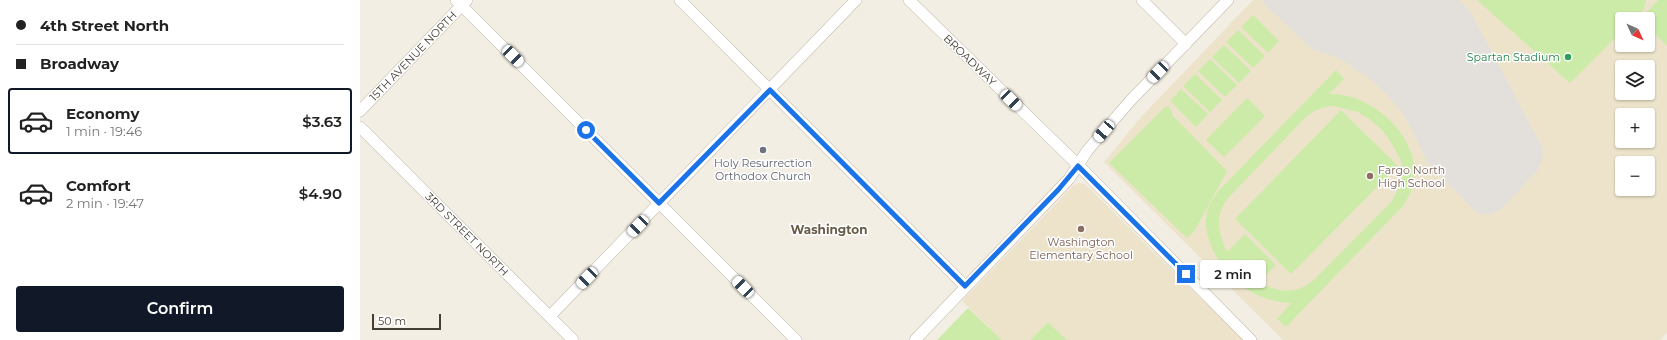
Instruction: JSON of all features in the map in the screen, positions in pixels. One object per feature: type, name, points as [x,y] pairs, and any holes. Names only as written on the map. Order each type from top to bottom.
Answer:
[{"type":"street","points":[[680,0],[965,286]]},
{"type":"street","points":[[550,316],[856,0]]},
{"type":"street","name":"BROADWAY","points":[[909,0],[1078,166],[1251,340]]},
{"type":"street","points":[[1142,0],[1186,44]]},
{"type":"street","points":[[915,340],[1058,190],[1078,166],[1087,151],[1130,101],[1228,0]]},
{"type":"street","points":[[462,2],[796,340]]},
{"type":"street","name":"15TH AVENUE NORTH","points":[[360,111],[462,2]]},
{"type":"street","name":"3RD STREET NORTH","points":[[360,127],[573,340]]},
{"type":"shaded area","name":"Fargo North High School","points":[[1253,0],[1667,0],[1667,333],[1660,340],[1283,340],[1104,162],[1141,117]]},
{"type":"shaded area","points":[[1264,0],[1459,0],[1470,11],[1543,149],[1542,160],[1537,171],[1501,209],[1490,214],[1478,214],[1427,162],[1402,112],[1387,95],[1370,79],[1339,58],[1312,49],[1262,2]]},
{"type":"shaded area","name":"Washington Elementary School","points":[[1079,183],[1085,184],[1243,340],[1067,340],[1048,322],[1030,340],[1002,340],[962,301],[1073,186]]},
{"type":"green space","name":"Spartan Stadium","points":[[1477,0],[1646,0],[1644,9],[1641,12],[1615,12],[1615,38],[1570,83]]},
{"type":"green space","points":[[1658,0],[1667,0],[1667,46],[1655,34],[1655,12],[1647,12]]},
{"type":"green space","points":[[1253,15],[1279,41],[1268,53],[1241,27]]},
{"type":"green space","points":[[1238,30],[1265,56],[1253,68],[1226,42]]},
{"type":"green space","points":[[1224,45],[1251,71],[1239,83],[1212,57]]},
{"type":"green space","points":[[1210,59],[1237,85],[1225,97],[1198,71]]},
{"type":"green space","points":[[1336,70],[1344,79],[1329,94],[1345,95],[1361,101],[1376,109],[1390,120],[1410,149],[1414,165],[1413,185],[1403,206],[1286,327],[1277,319],[1291,303],[1268,299],[1248,290],[1230,275],[1214,252],[1207,233],[1206,218],[1209,206],[1219,190]],"holes":[[[1329,106],[1358,112],[1382,130],[1392,144],[1401,161],[1402,180],[1392,201],[1314,280],[1300,288],[1287,291],[1266,286],[1259,282],[1276,265],[1245,234],[1227,252],[1221,237],[1219,223],[1222,210],[1230,196],[1307,116],[1316,110]]]},
{"type":"green space","points":[[1195,74],[1222,100],[1210,112],[1183,86]]},
{"type":"green space","points":[[1181,89],[1208,114],[1196,127],[1170,101]]},
{"type":"green space","points":[[1247,98],[1265,116],[1224,157],[1206,140]]},
{"type":"green space","points":[[1168,106],[1172,111],[1172,115],[1227,171],[1195,230],[1187,238],[1109,163],[1164,108]]},
{"type":"green space","points":[[1341,110],[1398,166],[1291,274],[1235,219]]},
{"type":"green space","points":[[968,308],[1002,340],[937,340]]},
{"type":"green space","points":[[1048,322],[1067,340],[1030,340]]},
{"type":"place","name":"Spartan Stadium","points":[[1568,57]]},
{"type":"place","name":"Holy Resurrection Orthodox Church","points":[[763,150]]},
{"type":"place","name":"Fargo North High School","points":[[1370,176]]},
{"type":"place","name":"Washington Elementary School","points":[[1081,229]]},
{"type":"district","name":"Washington","points":[[829,229]]},
{"type":"route","points":[[586,130],[659,203],[770,90],[965,286],[1017,234],[1068,179],[1078,166],[1186,274]]}]
